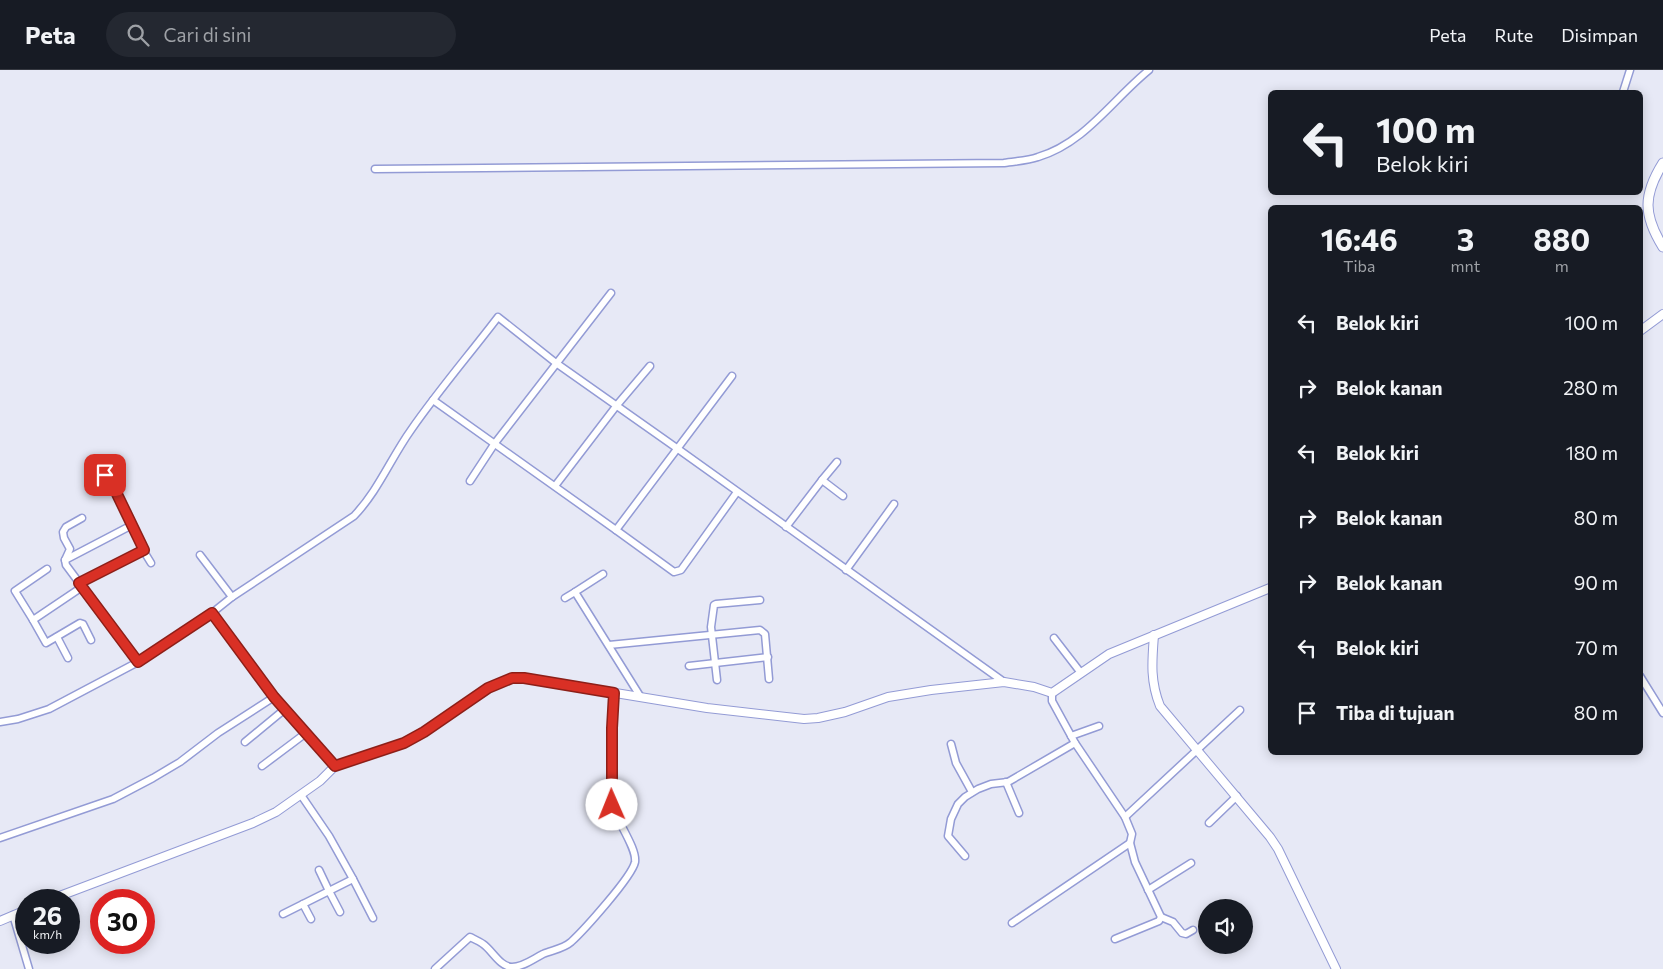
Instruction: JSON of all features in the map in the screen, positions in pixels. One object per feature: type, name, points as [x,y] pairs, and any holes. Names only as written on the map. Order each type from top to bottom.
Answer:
[{"type":"main road","points":[[1663,163],[1649,191],[1648,201],[1649,217],[1654,232],[1663,247]]},
{"type":"street","points":[[375,169],[1004,163],[1037,158],[1070,142],[1092,125],[1149,70]]},
{"type":"street","points":[[1624,90],[1630,70]]},
{"type":"street","points":[[470,481],[495,443],[611,293]]},
{"type":"street","points":[[1643,330],[1663,314]]},
{"type":"street","points":[[0,722],[18,719],[49,709],[138,662],[354,516],[377,484],[411,429],[498,317],[556,363],[678,448],[1004,682]]},
{"type":"street","points":[[556,486],[617,405],[650,366]]},
{"type":"street","points":[[616,530],[732,376]]},
{"type":"street","points":[[433,400],[674,572],[681,570],[737,492]]},
{"type":"street","points":[[100,461],[111,489],[116,492],[151,563]]},
{"type":"street","points":[[786,527],[837,462]]},
{"type":"street","points":[[822,480],[843,496]]},
{"type":"street","points":[[846,570],[894,504]]},
{"type":"street","points":[[82,518],[63,532],[70,549],[65,560],[66,565],[138,662]]},
{"type":"street","points":[[65,560],[132,525]]},
{"type":"street","points":[[33,620],[81,585],[144,550]]},
{"type":"street","points":[[200,555],[232,597]]},
{"type":"street","points":[[47,568],[15,591],[46,643],[80,623],[83,624],[91,640]]},
{"type":"street","points":[[565,598],[603,574]]},
{"type":"street","points":[[1052,693],[1109,654],[1268,589]]},
{"type":"street","points":[[575,592],[640,696]]},
{"type":"street","points":[[717,680],[712,635],[714,605],[760,600]]},
{"type":"street","points":[[212,613],[274,697],[335,766]]},
{"type":"street","points":[[608,645],[760,630],[765,634],[769,679]]},
{"type":"street","points":[[1154,635],[1152,666],[1160,706],[1278,849],[1336,969]]},
{"type":"street","points":[[57,637],[68,658]]},
{"type":"street","points":[[1054,638],[1080,673]]},
{"type":"street","points":[[689,666],[768,657]]},
{"type":"street","points":[[76,889],[253,823],[276,812],[320,781],[335,766],[404,743],[424,732],[488,688],[512,678],[524,678],[747,713],[804,719],[845,712],[888,697],[1004,682],[1034,687],[1052,693]]},
{"type":"street","points":[[1643,681],[1663,712]]},
{"type":"street","points":[[435,969],[467,937],[484,944],[506,966],[511,967],[558,949],[570,943],[626,879],[634,865],[635,858],[634,851],[612,805],[614,693]]},
{"type":"street","points":[[1052,693],[1052,701],[1075,743],[1125,817],[1132,834],[1130,843],[1135,862],[1161,917],[1173,922],[1182,933],[1186,934],[1193,930]]},
{"type":"street","points":[[0,838],[112,798],[153,778],[180,762],[218,733],[274,697]]},
{"type":"street","points":[[245,742],[285,709]]},
{"type":"street","points":[[1125,817],[1240,710]]},
{"type":"street","points":[[1071,736],[1099,726]]},
{"type":"street","points":[[262,766],[306,733]]},
{"type":"street","points":[[965,856],[948,833],[951,819],[958,804],[972,792],[991,784],[1006,782],[1075,743]]},
{"type":"street","points":[[951,744],[956,763],[972,792]]},
{"type":"street","points":[[1006,782],[1019,812]]},
{"type":"street","points":[[300,795],[329,836],[373,918]]},
{"type":"street","points":[[1209,823],[1236,796]]},
{"type":"street","points":[[1012,923],[1130,843]]},
{"type":"street","points":[[1148,890],[1192,864]]},
{"type":"street","points":[[319,870],[340,912]]},
{"type":"street","points":[[283,914],[353,879]]},
{"type":"street","points":[[303,904],[311,919]]},
{"type":"street","points":[[0,921],[13,915],[28,969]]},
{"type":"street","points":[[1115,939],[1159,921],[1161,917]]},
{"type":"route","points":[[105,475],[111,489],[116,492],[144,550],[79,583],[138,662],[212,613],[274,697],[335,766],[404,743],[424,732],[488,688],[512,678],[524,678],[614,693],[612,805]]}]
